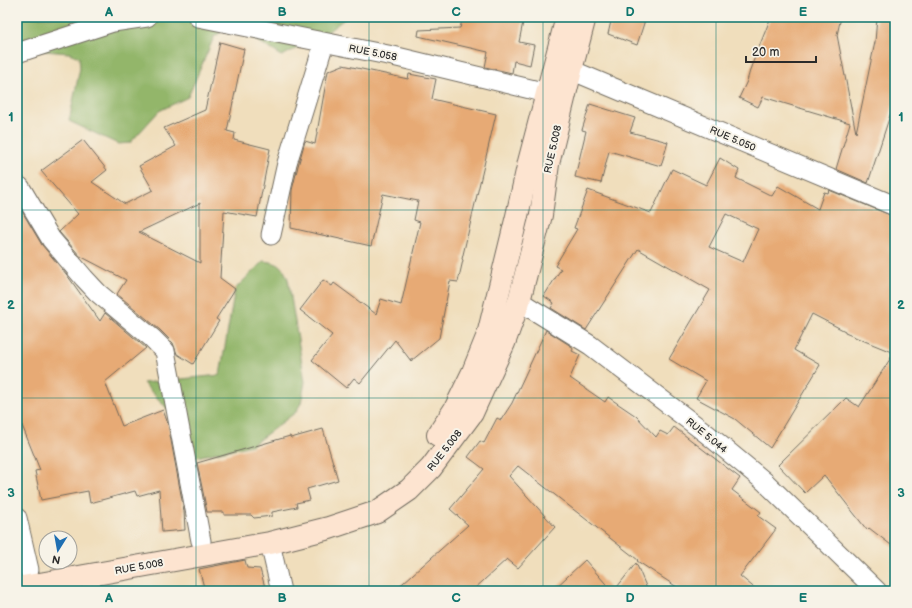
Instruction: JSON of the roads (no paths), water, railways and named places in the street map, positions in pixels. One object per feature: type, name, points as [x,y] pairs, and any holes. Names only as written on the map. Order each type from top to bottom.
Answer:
[{"type":"main road","name":"RUE 5.008","points":[[24,581],[201,541],[269,529],[325,516],[368,499],[397,480],[419,460],[438,436],[455,409],[473,372],[488,335],[512,239],[529,162],[567,17]]},
{"type":"main road","name":"RUE 5.008","points":[[24,581],[270,543],[329,528],[377,512],[409,490],[431,468],[472,413],[504,343],[519,301],[541,215],[548,164],[585,17]]},
{"type":"street","points":[[17,53],[113,22],[147,17]]},
{"type":"street","name":"RUE 5.058","points":[[198,17],[392,56],[547,93]]},
{"type":"street","points":[[271,235],[287,162],[324,43]]},
{"type":"street","name":"RUE 5.050","points":[[571,70],[895,206]]},
{"type":"street","points":[[20,187],[52,239],[84,278],[98,293],[152,338],[165,351],[201,541]]},
{"type":"street","name":"RUE 5.044","points":[[519,301],[590,345],[707,434],[765,482],[877,591]]},
{"type":"street","points":[[17,518],[24,581]]},
{"type":"street","points":[[270,543],[281,591]]}]
